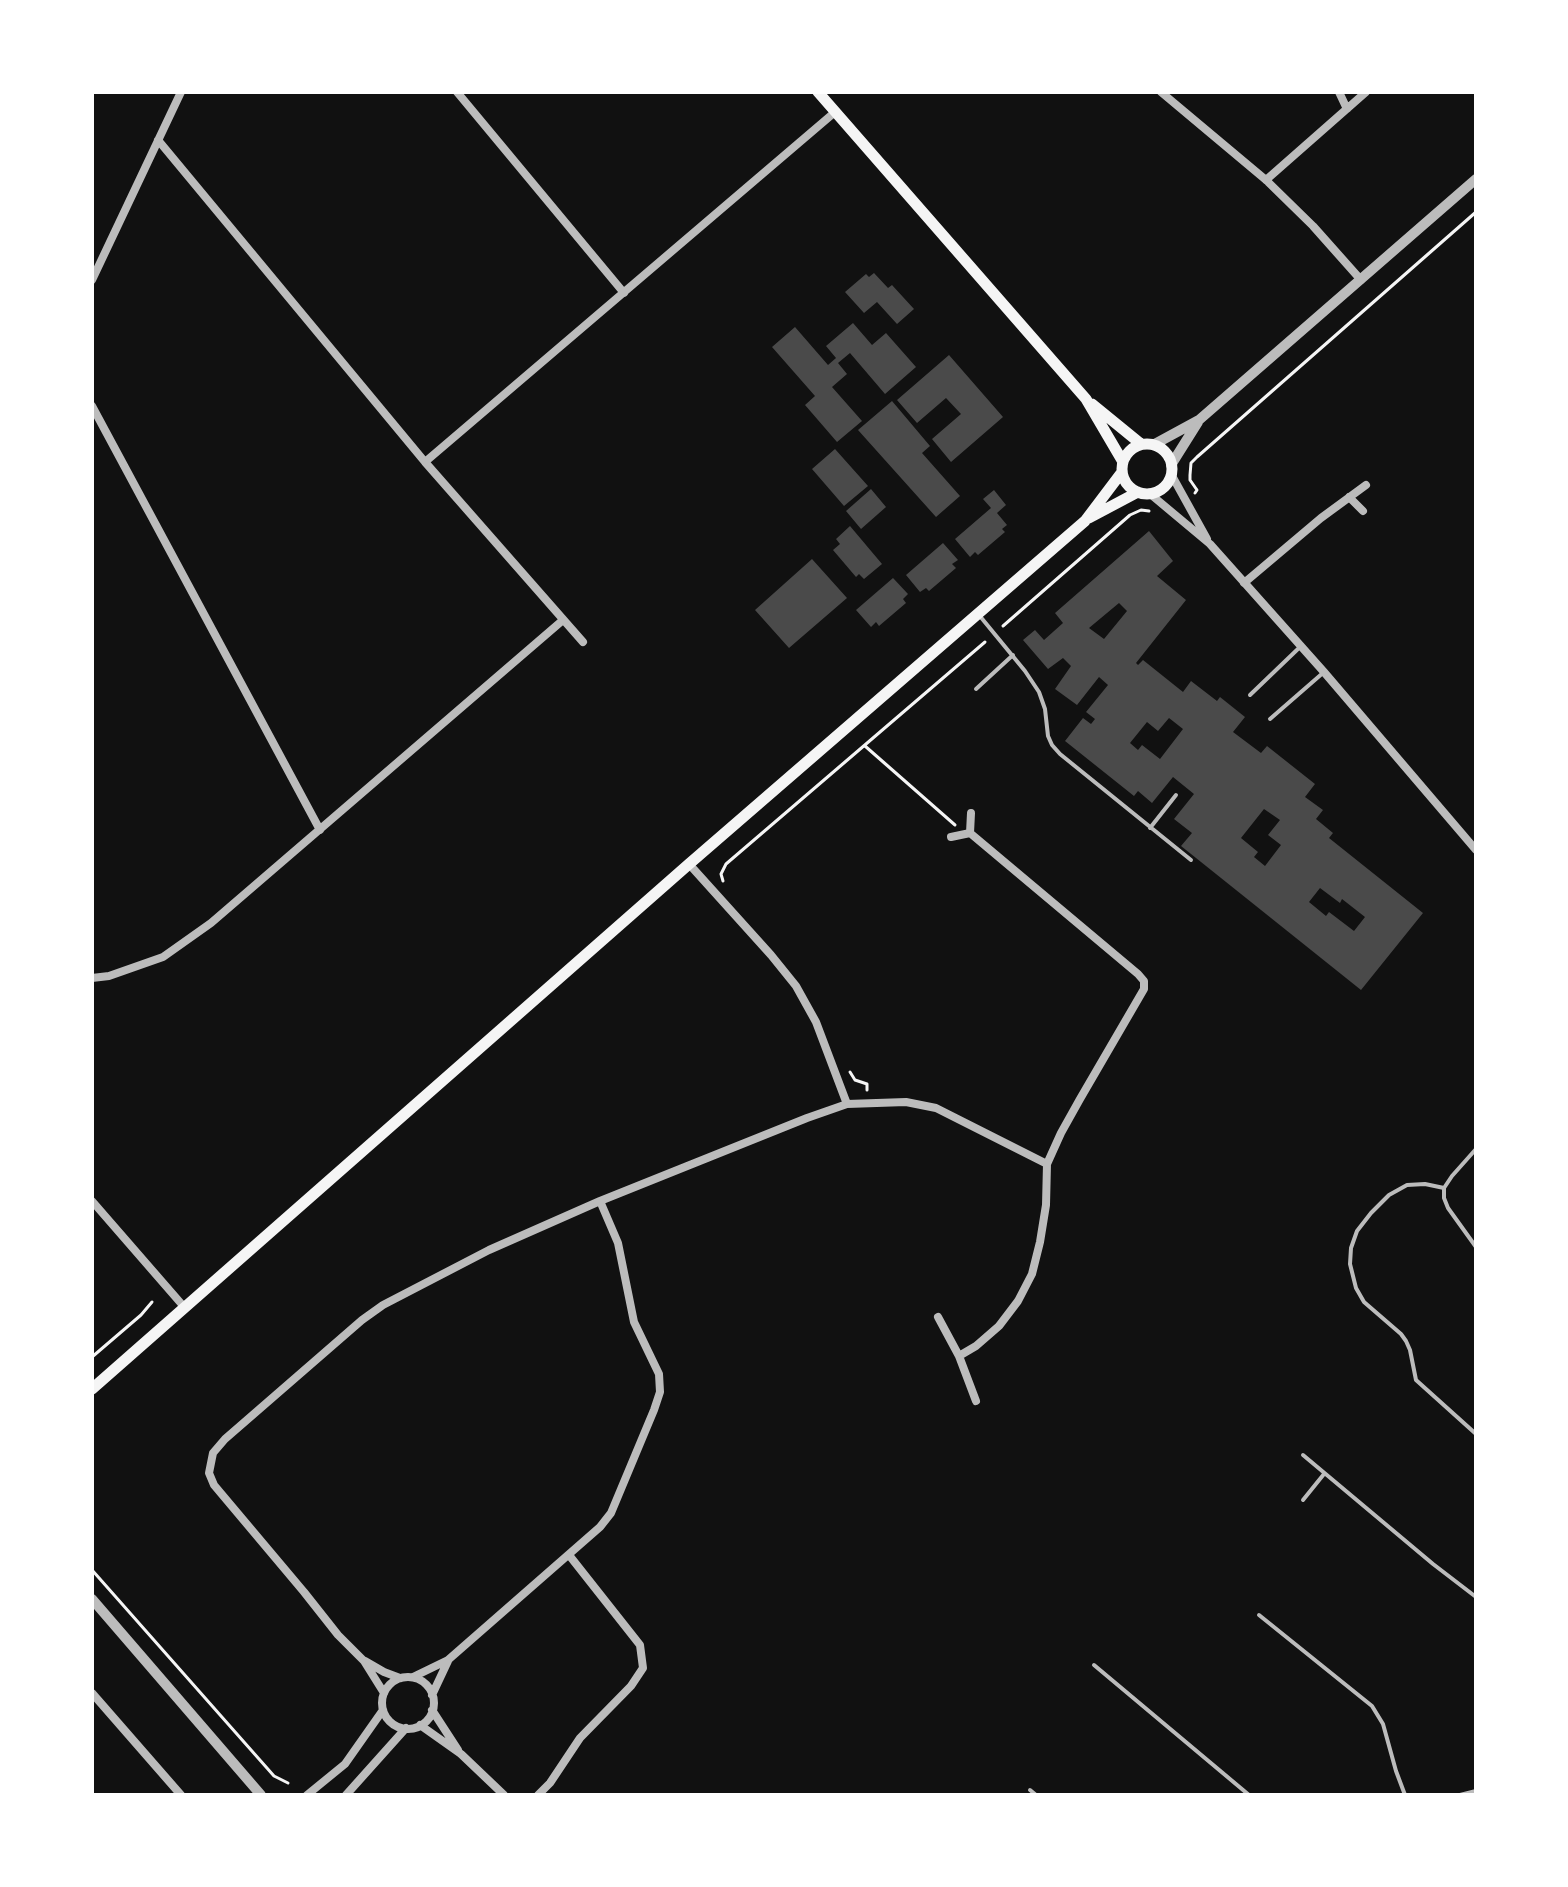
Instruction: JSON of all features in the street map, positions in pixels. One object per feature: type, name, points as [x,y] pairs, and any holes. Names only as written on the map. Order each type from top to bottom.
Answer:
[{"type":"main road","points":[[818,92],[1086,399],[1147,444],[1165,452],[1171,470],[1163,487],[1085,521]]},
{"type":"main road","points":[[1086,399],[1122,467],[1127,484],[1144,493]]},
{"type":"main road","points":[[92,1389],[1085,521],[1122,467],[1129,450],[1147,444]]},
{"type":"street","points":[[92,280],[181,92]]},
{"type":"street","points":[[457,92],[624,293]]},
{"type":"street","points":[[1161,92],[1266,180],[1361,280]]},
{"type":"street","points":[[1339,92],[1347,109]]},
{"type":"street","points":[[1266,180],[1366,92]]},
{"type":"street","points":[[425,462],[835,112]]},
{"type":"street","points":[[158,140],[425,462],[583,642]]},
{"type":"street","points":[[1147,444],[1199,420],[1476,179]]},
{"type":"street","points":[[92,406],[320,830]]},
{"type":"street","points":[[1199,420],[1171,470],[1210,544]]},
{"type":"street","points":[[1244,583],[1321,518],[1366,485]]},
{"type":"street","points":[[1144,493],[1210,544],[1476,850]]},
{"type":"street","points":[[1349,497],[1363,511]]},
{"type":"street","points":[[92,978],[109,976],[163,957],[211,923],[563,620]]},
{"type":"street","points":[[970,829],[971,813]]},
{"type":"street","points":[[951,837],[970,829]]},
{"type":"street","points":[[959,1356],[999,1326],[1018,1301],[1032,1274],[1046,1205],[1047,1164],[1061,1133],[1144,989],[1144,981],[970,829]]},
{"type":"street","points":[[689,864],[796,986],[816,1022],[847,1104]]},
{"type":"street","points":[[384,1693],[364,1661],[338,1635],[214,1485],[209,1473],[213,1453],[225,1439],[362,1320],[383,1305],[489,1250],[600,1201],[847,1104],[906,1102],[936,1108],[1047,1164]]},
{"type":"street","points":[[92,1201],[185,1308]]},
{"type":"street","points":[[448,1660],[432,1695],[430,1716],[420,1725],[406,1728],[392,1723],[383,1710],[382,1701],[393,1681],[413,1677],[448,1660],[600,1527],[611,1513],[660,1392],[659,1374],[634,1322],[618,1243],[600,1201]]},
{"type":"street","points":[[938,1317],[959,1356],[976,1401]]},
{"type":"street","points":[[538,1795],[550,1783],[580,1738],[631,1686],[643,1668],[640,1645],[569,1555]]},
{"type":"street","points":[[92,1599],[261,1795]]},
{"type":"street","points":[[364,1661],[400,1678]]},
{"type":"street","points":[[413,1677],[428,1687],[432,1695]]},
{"type":"street","points":[[92,1693],[181,1795]]},
{"type":"street","points":[[307,1795],[345,1764],[383,1710]]},
{"type":"street","points":[[432,1710],[461,1754]]},
{"type":"street","points":[[420,1725],[461,1754],[504,1795]]},
{"type":"street","points":[[346,1795],[406,1728]]},
{"type":"lane","points":[[978,613],[1039,692],[1052,745],[1067,761],[1191,860]]},
{"type":"lane","points":[[1250,695],[1300,647]]},
{"type":"lane","points":[[976,689],[1013,655]]},
{"type":"lane","points":[[1270,719],[1324,672]]},
{"type":"lane","points":[[1150,828],[1176,795]]},
{"type":"lane","points":[[1476,1149],[1444,1188],[1448,1208],[1476,1247]]},
{"type":"lane","points":[[1444,1188],[1425,1184],[1407,1185],[1389,1195],[1357,1231],[1350,1264],[1356,1288],[1364,1302],[1406,1341],[1416,1380],[1476,1434]]},
{"type":"lane","points":[[1303,1455],[1476,1597]]},
{"type":"lane","points":[[1303,1500],[1325,1474]]},
{"type":"lane","points":[[1259,1615],[1372,1706],[1383,1724],[1405,1795]]},
{"type":"lane","points":[[1094,1665],[1249,1795]]},
{"type":"lane","points":[[1030,1790],[1036,1795]]},
{"type":"lane","points":[[1460,1795],[1476,1791]]},
{"type":"path","points":[[1185,499],[1197,490],[1190,480],[1191,463],[1197,457],[1476,212]]},
{"type":"path","points":[[725,886],[721,874],[726,864],[1130,515],[1141,510],[1161,516],[1170,511]]},
{"type":"path","points":[[865,746],[955,825],[970,829]]},
{"type":"path","points":[[851,1073],[855,1080],[867,1084],[869,1103]]},
{"type":"path","points":[[92,1357],[152,1302]]},
{"type":"path","points":[[92,1570],[274,1776],[288,1783]]},
{"type":"building","points":[[874,273],[888,288],[892,285],[914,309],[897,324],[877,302],[864,313],[845,292],[866,274],[869,277]]},
{"type":"building","points":[[853,323],[872,345],[886,333],[916,367],[885,394],[850,353],[838,363],[847,374],[832,387],[862,421],[837,442],[805,405],[815,396],[772,347],[795,327],[828,365],[836,358],[826,346]]},
{"type":"building","points":[[949,355],[1003,417],[951,462],[932,439],[961,414],[946,398],[917,423],[897,400]]},
{"type":"building","points":[[892,401],[930,446],[922,453],[960,496],[936,517],[858,430]]},
{"type":"building","points":[[835,449],[868,486],[844,506],[812,469]]},
{"type":"building","points":[[871,489],[886,507],[861,529],[846,511]]},
{"type":"building","points":[[994,490],[1006,505],[997,513],[1007,525],[1002,529],[1005,532],[978,555],[975,552],[970,557],[955,539],[991,508],[983,499]]},
{"type":"building","points":[[850,526],[882,564],[864,579],[859,574],[856,577],[833,550],[840,544],[836,539]]},
{"type":"building","points":[[1149,531],[1173,561],[1157,576],[1186,600],[1136,663],[1138,665],[1143,660],[1183,692],[1191,681],[1217,701],[1220,697],[1245,717],[1233,732],[1261,753],[1267,746],[1315,784],[1305,797],[1323,810],[1316,819],[1333,833],[1329,838],[1423,913],[1361,990],[1181,846],[1192,833],[1174,819],[1194,794],[1173,777],[1152,803],[1138,791],[1134,796],[1065,741],[1083,718],[1091,724],[1095,719],[1086,712],[1108,685],[1099,677],[1077,705],[1055,689],[1071,666],[1063,658],[1048,669],[1023,640],[1035,630],[1044,640],[1063,623],[1055,613]],"holes":[[[1119,603],[1127,611],[1104,639],[1089,628]],[[1169,718],[1183,729],[1160,759],[1142,745],[1138,750],[1130,743],[1147,722],[1158,731]],[[1264,809],[1280,820],[1268,835],[1281,845],[1265,866],[1254,857],[1258,852],[1241,838]],[[1320,888],[1340,903],[1342,899],[1365,917],[1354,931],[1329,912],[1326,916],[1309,902]]]},
{"type":"building","points":[[943,543],[958,560],[952,564],[956,568],[929,591],[926,588],[920,592],[906,575]]},
{"type":"building","points":[[812,559],[847,598],[789,648],[755,610]]},
{"type":"building","points":[[893,578],[908,594],[903,599],[906,603],[879,626],[876,622],[871,627],[856,610]]}]
